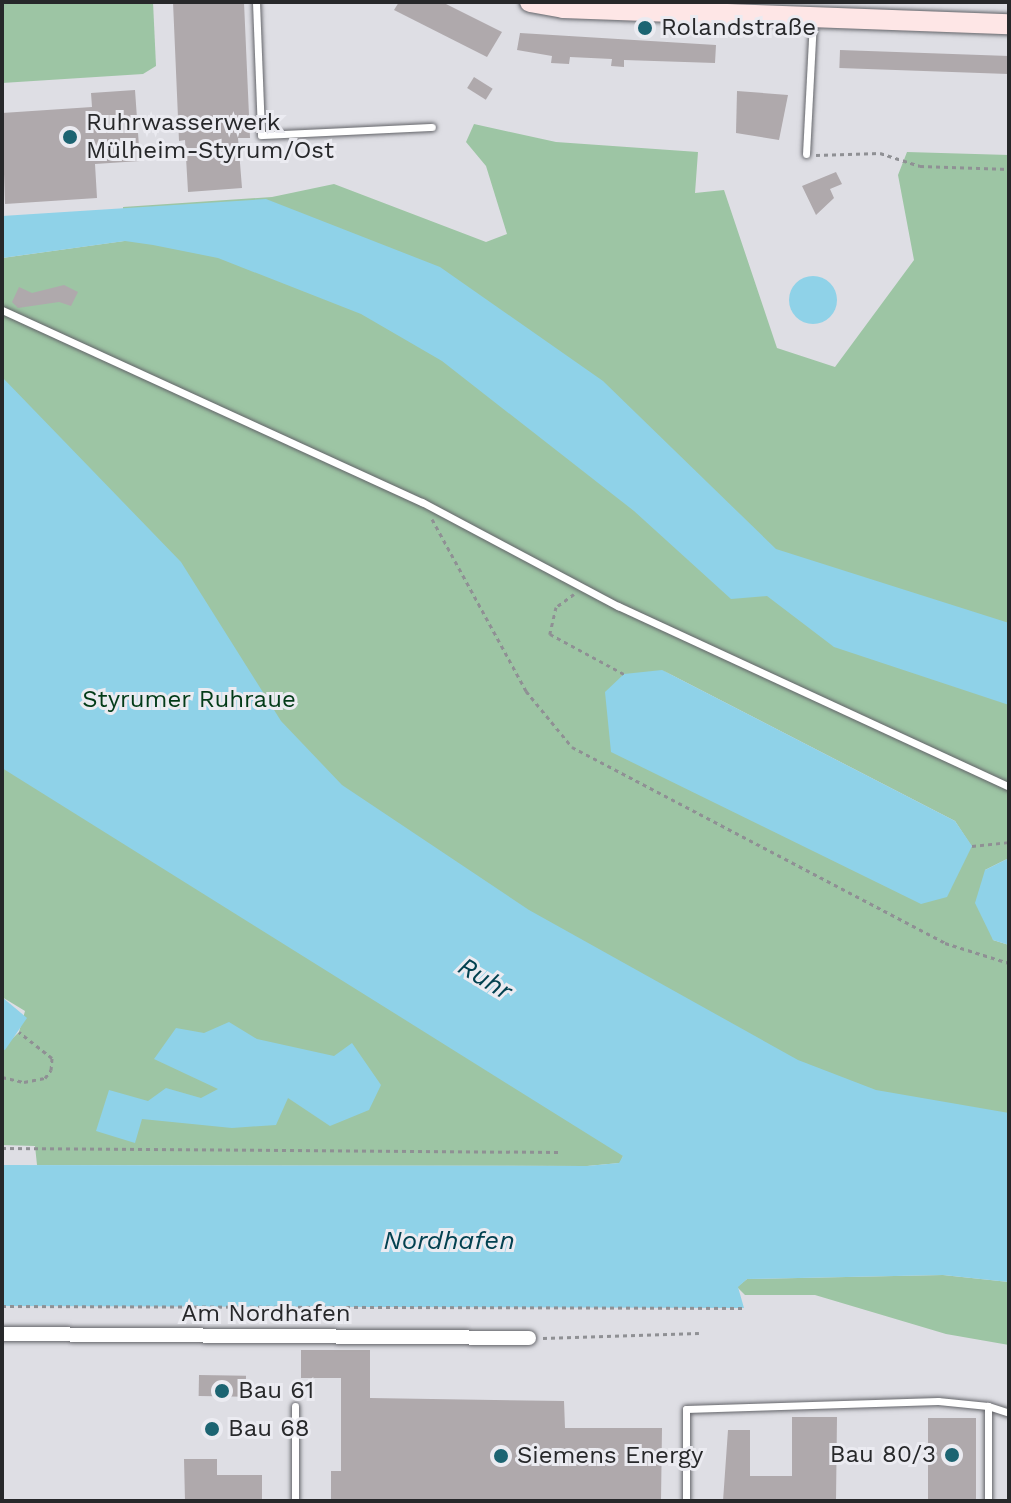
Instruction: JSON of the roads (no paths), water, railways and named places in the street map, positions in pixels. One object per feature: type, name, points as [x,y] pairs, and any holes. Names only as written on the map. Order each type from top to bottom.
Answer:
[{"type":"main road","points":[[530,2],[669,7],[813,18],[1009,24]]},
{"type":"street","name":"Am Nordhafen","points":[[2,1334],[529,1338]]},
{"type":"lane","points":[[256,2],[261,135],[432,127]]},
{"type":"lane","points":[[806,154],[813,18]]},
{"type":"lane","points":[[2,310],[422,502],[583,588],[1009,787]]},
{"type":"lane","points":[[686,1501],[686,1409],[938,1401],[988,1406],[1009,1413]]},
{"type":"lane","points":[[295,1406],[295,1501]]},
{"type":"lane","points":[[988,1406],[988,1501]]},
{"type":"water","points":[[266,199],[440,267],[603,381],[776,549],[1009,623],[1009,705],[834,647],[767,596],[731,599],[634,511],[442,361],[361,314],[218,258],[153,245],[125,241],[2,258],[2,216]]},
{"type":"water","points":[[813,276],[830,283],[837,300],[830,317],[813,324],[796,317],[789,300],[796,283]]},
{"type":"water","points":[[2,377],[181,562],[281,721],[342,785],[529,910],[798,1060],[876,1090],[1009,1113],[1009,1282],[943,1275],[747,1279],[738,1287],[744,1308],[2,1306],[2,1165],[587,1166],[619,1163],[623,1156],[2,768]]},
{"type":"water","points":[[662,670],[955,821],[972,846],[947,897],[921,904],[611,752],[605,692],[624,674]]},
{"type":"water","points":[[1009,858],[1009,945],[993,940],[975,903],[985,870]]},
{"type":"water","points":[[2,997],[27,1018],[5,1050],[2,1049]]},
{"type":"water","points":[[229,1022],[257,1039],[334,1056],[352,1043],[381,1085],[369,1110],[330,1126],[288,1098],[276,1125],[232,1128],[142,1119],[135,1143],[96,1131],[109,1090],[148,1101],[166,1088],[201,1098],[218,1089],[154,1059],[176,1028],[204,1033]]},
{"type":"place","name":"Rolandstraße","points":[[645,28]]},
{"type":"place","name":"Ruhrwasserwerk Mülheim-Styrum/Ost","points":[[70,137]]},
{"type":"place","name":"Bau 61","points":[[222,1391]]},
{"type":"place","name":"Bau 68","points":[[212,1429]]},
{"type":"place","name":"Bau 80/3","points":[[952,1455]]},
{"type":"place","name":"Siemens Energy","points":[[501,1456]]},
{"type":"park label","name":"Styrumer Ruhraue","points":[[189,700]]},
{"type":"water label","name":"Ruhr","points":[[485,979]]},
{"type":"water label","name":"Nordhafen","points":[[449,1241]]}]
